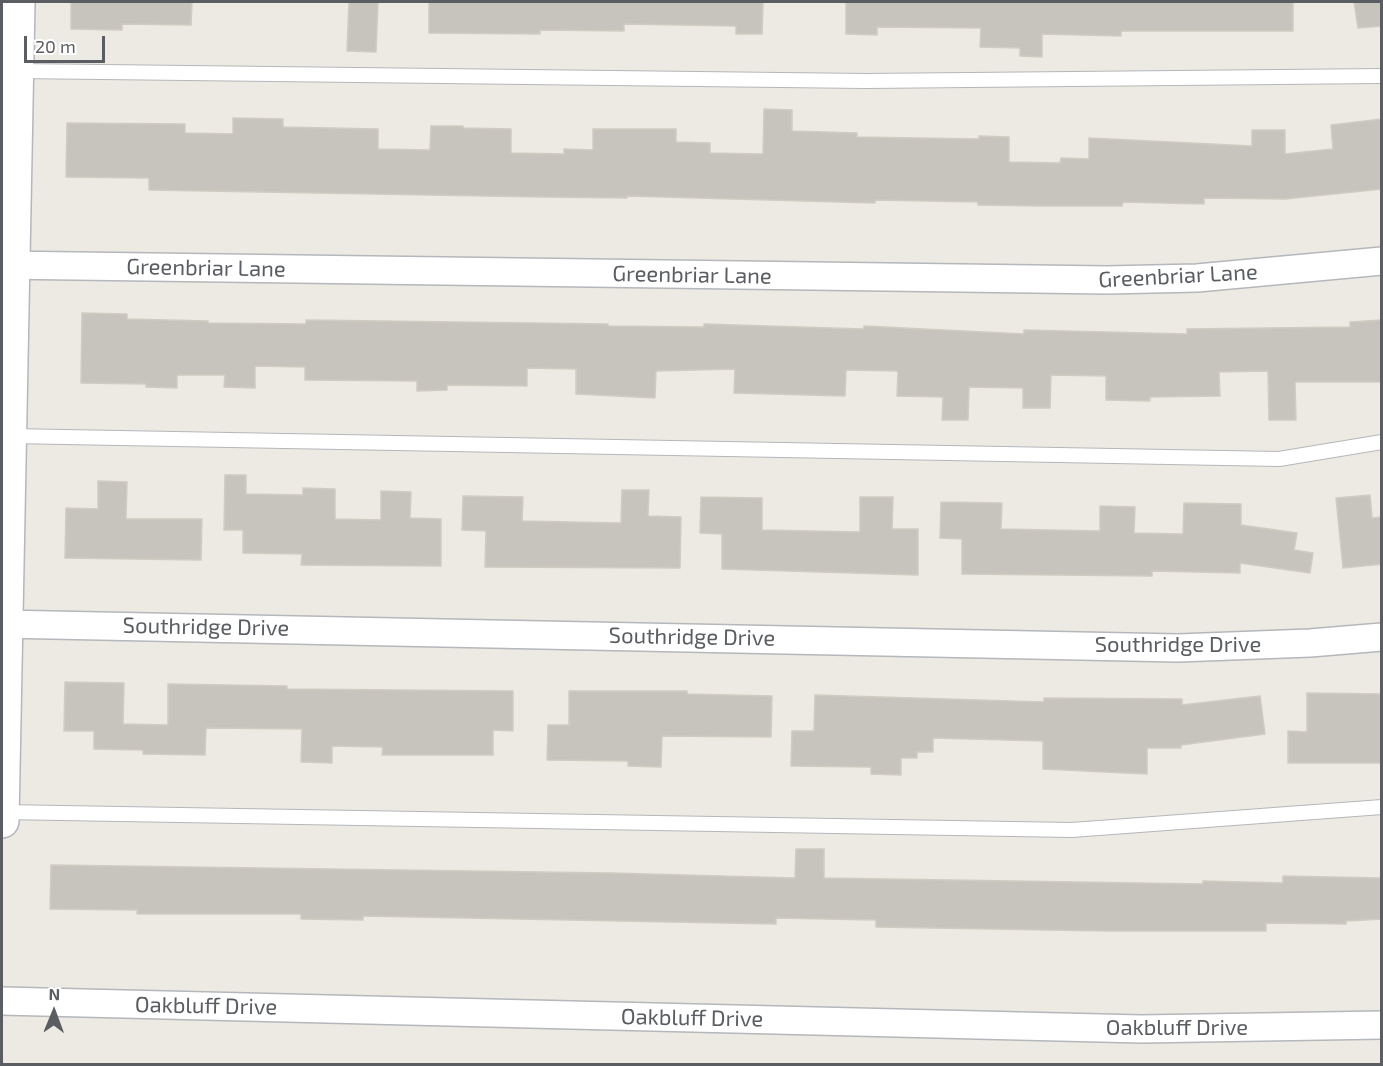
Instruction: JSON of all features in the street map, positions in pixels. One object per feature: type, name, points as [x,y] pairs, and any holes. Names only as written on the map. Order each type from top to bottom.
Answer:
[{"type":"main road","points":[[2,821],[3,624],[9,436],[7,265],[18,2]]},
{"type":"street","name":"Greenbriar Lane","points":[[7,265],[1107,280],[1197,278],[1382,261]]},
{"type":"street","name":"Southridge Drive","points":[[3,624],[1178,648],[1310,643],[1382,637]]},
{"type":"street","name":"Oakbluff Drive","points":[[2,1001],[1141,1029],[1382,1025]]},
{"type":"lane","points":[[16,71],[866,81],[1382,76]]},
{"type":"lane","points":[[9,436],[1279,459],[1382,442]]},
{"type":"lane","points":[[2,812],[1072,830],[1382,807]]},
{"type":"building","points":[[71,2],[192,2],[191,25],[122,24],[122,30],[71,29]]},
{"type":"building","points":[[349,2],[378,2],[376,52],[347,51]]},
{"type":"building","points":[[429,2],[763,2],[762,34],[736,34],[736,26],[624,24],[624,31],[540,30],[540,34],[429,33]]},
{"type":"building","points":[[846,2],[1293,2],[1293,31],[1121,31],[1121,36],[1042,34],[1042,57],[1020,56],[1020,48],[980,47],[981,28],[877,27],[877,35],[846,34]]},
{"type":"building","points":[[1354,2],[1382,2],[1382,26],[1358,28]]},
{"type":"building","points":[[764,109],[792,110],[792,131],[857,133],[857,137],[979,139],[979,136],[1009,137],[1009,162],[1060,163],[1061,158],[1089,159],[1089,138],[1252,146],[1252,130],[1285,130],[1285,154],[1333,149],[1331,125],[1382,119],[1382,189],[1285,199],[1204,198],[1204,204],[1123,202],[1122,206],[1040,206],[875,200],[875,203],[627,196],[627,198],[541,197],[149,190],[149,178],[66,177],[67,123],[185,124],[185,133],[233,134],[233,118],[283,119],[283,127],[378,129],[378,149],[430,150],[431,126],[463,126],[463,128],[511,129],[511,153],[564,154],[564,149],[593,150],[593,129],[676,129],[676,142],[710,143],[710,153],[763,154]]},
{"type":"building","points":[[82,313],[127,314],[127,319],[208,321],[208,323],[306,324],[306,320],[704,327],[704,324],[864,329],[864,326],[1024,334],[1024,330],[1187,334],[1187,329],[1350,327],[1350,322],[1382,320],[1381,382],[1295,382],[1296,420],[1269,420],[1268,371],[1219,372],[1220,396],[1150,397],[1150,401],[1106,400],[1106,376],[1051,375],[1050,408],[1023,408],[1023,388],[969,387],[968,420],[942,420],[943,397],[897,396],[898,371],[846,370],[845,396],[734,393],[735,369],[656,371],[655,398],[576,394],[576,369],[527,368],[527,386],[447,385],[447,390],[417,391],[417,381],[305,380],[305,367],[255,366],[255,388],[224,387],[225,375],[177,375],[177,388],[146,387],[146,384],[81,383]]},
{"type":"building","points":[[225,475],[246,475],[246,494],[303,495],[303,488],[335,489],[335,519],[381,520],[381,491],[411,492],[410,518],[441,519],[441,566],[301,565],[302,554],[243,553],[243,530],[224,530]]},
{"type":"building","points":[[98,481],[127,482],[126,519],[202,519],[201,560],[65,558],[66,508],[98,509]]},
{"type":"building","points":[[622,490],[649,490],[648,516],[681,517],[680,568],[485,567],[486,531],[462,530],[463,496],[523,497],[522,521],[621,523]]},
{"type":"building","points":[[1370,495],[1372,518],[1382,517],[1382,564],[1343,568],[1336,498]]},
{"type":"building","points":[[701,497],[762,498],[762,530],[860,532],[860,497],[893,497],[892,529],[918,529],[918,575],[722,569],[722,534],[700,533]]},
{"type":"building","points":[[941,502],[1002,503],[1001,529],[1100,531],[1100,506],[1135,507],[1134,533],[1183,534],[1184,503],[1241,504],[1241,525],[1297,533],[1294,550],[1313,553],[1310,573],[1240,563],[1240,573],[1152,571],[1152,576],[962,574],[962,539],[940,538]]},
{"type":"building","points":[[65,682],[124,683],[123,724],[168,725],[168,684],[287,686],[287,689],[513,691],[513,731],[493,730],[493,755],[382,755],[383,747],[332,746],[332,763],[301,762],[302,729],[206,728],[205,755],[143,754],[143,750],[94,749],[94,731],[64,731]]},
{"type":"building","points":[[569,691],[687,691],[687,694],[772,696],[771,737],[662,736],[661,767],[628,766],[628,761],[547,760],[548,725],[569,725]]},
{"type":"building","points":[[1307,693],[1382,694],[1382,763],[1288,763],[1288,731],[1307,732]]},
{"type":"building","points":[[815,695],[1044,702],[1044,698],[1182,699],[1182,705],[1260,696],[1265,734],[1181,745],[1181,748],[1147,748],[1147,774],[1043,769],[1043,741],[933,738],[933,752],[917,752],[917,758],[901,758],[901,775],[871,774],[871,767],[791,766],[792,731],[814,731]]},
{"type":"building","points":[[796,849],[824,849],[824,878],[1203,884],[1203,881],[1283,883],[1283,876],[1382,878],[1382,919],[1346,921],[1346,924],[1266,923],[1266,931],[1107,931],[876,927],[876,920],[776,918],[776,924],[363,916],[363,920],[301,919],[301,914],[137,914],[137,910],[50,909],[51,865],[795,878]]}]
